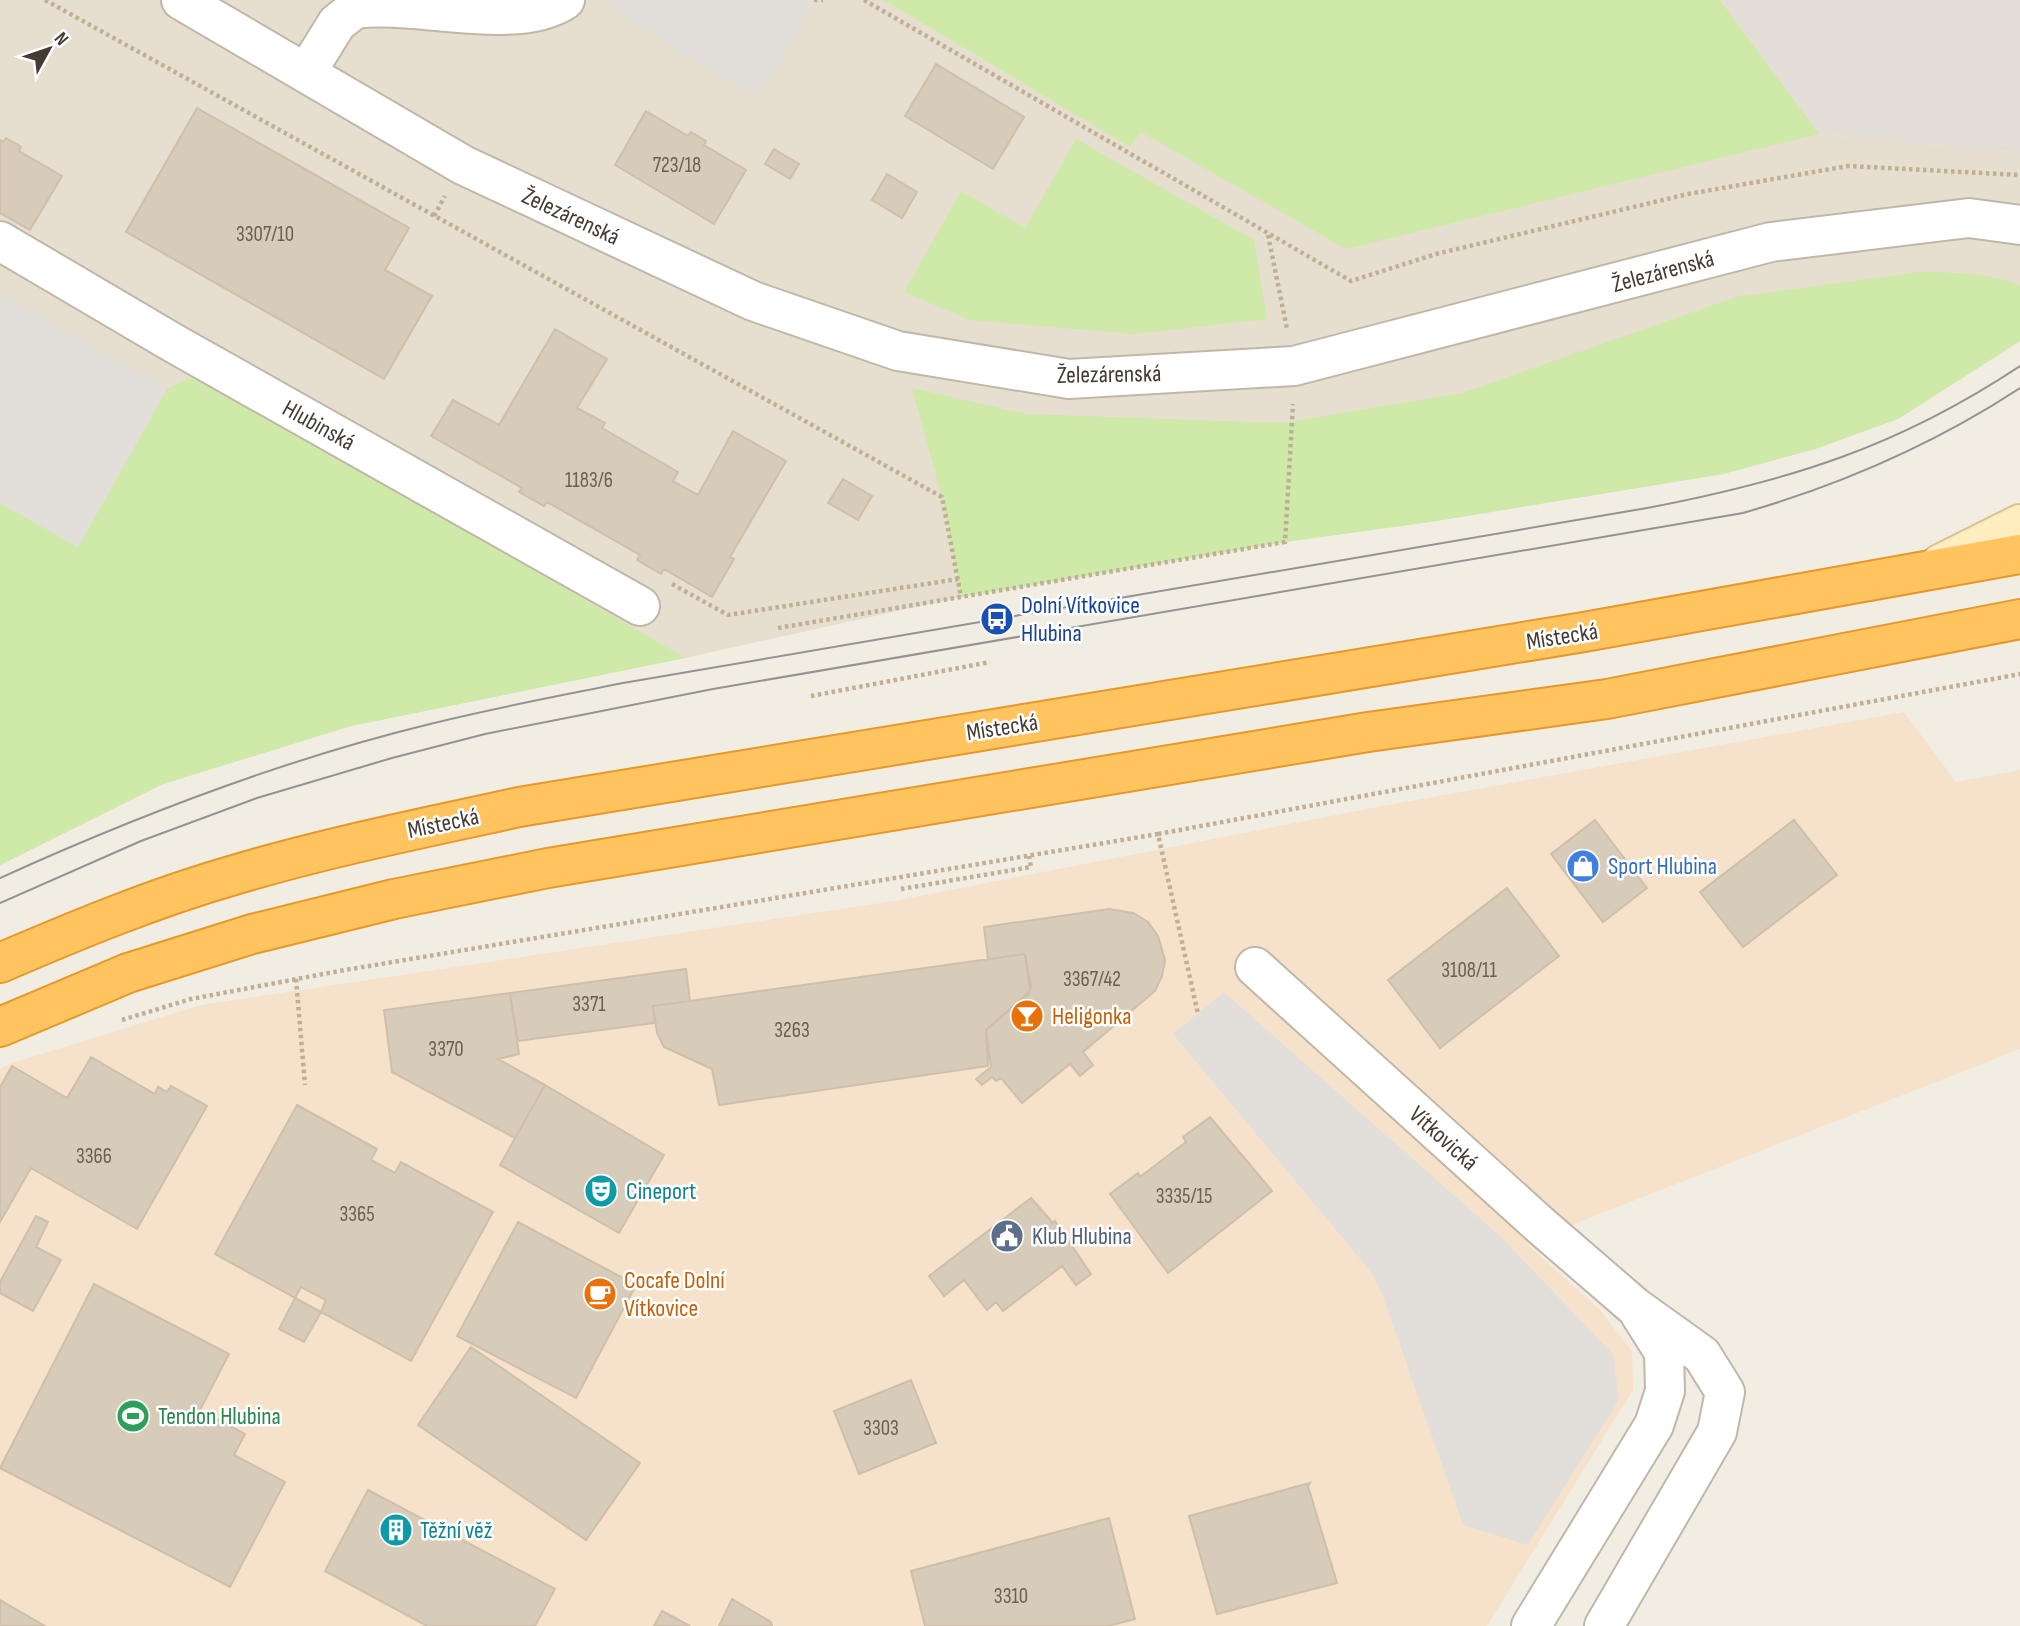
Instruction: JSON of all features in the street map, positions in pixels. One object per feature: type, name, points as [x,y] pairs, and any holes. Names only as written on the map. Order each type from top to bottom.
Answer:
[{"type":"highway","name":"Místecká","points":[[0,963],[116,914],[233,875],[358,841],[519,807],[1919,574],[2020,554]]},
{"type":"highway","points":[[0,1027],[128,972],[252,934],[394,899],[548,868],[1368,732],[1607,699],[2020,619]]},
{"type":"street","name":"Železárenská","points":[[181,0],[463,165],[753,302],[898,351],[1069,379],[1294,366],[1771,242],[1969,218],[2018,229]]},
{"type":"street","points":[[306,73],[337,23],[355,9],[509,14],[543,11],[565,0]]},
{"type":"street","name":"Hlubinská","points":[[0,241],[175,344],[640,606]]},
{"type":"street","points":[[1919,574],[2020,524]]},
{"type":"street","name":"Vítkovická","points":[[1255,967],[1635,1307],[1703,1355],[1725,1392],[1717,1432],[1604,1626]]},
{"type":"street","name":"Vítkovická","points":[[1531,1626],[1654,1425],[1665,1391],[1664,1352],[1635,1307]]},
{"type":"path","points":[[45,0],[942,497],[961,597]]},
{"type":"path","points":[[814,0],[823,0]]},
{"type":"path","points":[[864,0],[1352,281],[1436,254],[1688,194],[1848,166],[2020,175]]},
{"type":"path","points":[[778,628],[1285,542],[1294,366],[1267,234]]},
{"type":"path","points":[[640,606],[656,576],[728,615],[958,579]]},
{"type":"path","points":[[811,695],[990,662]]},
{"type":"path","points":[[114,1023],[191,999],[296,979],[1158,834],[2020,674]]},
{"type":"path","points":[[1158,834],[1198,1014]]},
{"type":"path","points":[[901,889],[1031,867],[1029,856]]},
{"type":"path","points":[[296,979],[305,1085]]},
{"type":"shaded area","points":[[0,0],[1720,0],[1820,134],[2020,153],[2020,341],[1898,419],[1815,449],[1723,474],[1430,522],[1285,542],[961,597],[685,658],[351,726],[163,784],[0,865]]},
{"type":"shaded area","points":[[597,0],[816,0],[757,98]]},
{"type":"shaded area","points":[[1720,0],[2020,0],[2020,153],[1819,134]]},
{"type":"shaded area","points":[[0,294],[167,389],[78,547],[0,503]]},
{"type":"shaded area","points":[[1904,712],[1956,782],[2020,770],[2020,1049],[1526,1243],[1600,1310],[1632,1351],[1633,1390],[1487,1626],[0,1626],[0,1069],[12,1063],[201,1005],[894,901],[1377,807]]},
{"type":"shaded area","points":[[1224,992],[1499,1235],[1613,1354],[1619,1400],[1528,1545],[1463,1525],[1382,1294],[1371,1272],[1173,1034]]},
{"type":"green space","points":[[884,0],[1720,0],[1819,134],[1346,249],[1141,132],[1130,147]]},
{"type":"green space","points":[[1076,139],[1254,240],[1267,319],[1134,334],[970,320],[904,292],[961,191],[1025,228]]},
{"type":"green space","points":[[1919,272],[1983,276],[2020,285],[2020,341],[1898,419],[1815,449],[1723,474],[1430,522],[1285,542],[961,597],[942,497],[912,388],[1027,414],[1282,423],[1462,393],[1736,297]]},
{"type":"green space","points":[[197,375],[685,658],[351,726],[163,784],[0,865],[0,503],[78,547],[167,389]]},
{"type":"building","points":[[936,64],[1024,117],[993,169],[905,116]]},
{"type":"building","points":[[197,108],[409,228],[385,270],[432,296],[384,379],[126,232]]},
{"type":"building","points":[[646,111],[688,136],[691,132],[706,141],[704,145],[746,170],[714,224],[615,165]]},
{"type":"building","points":[[6,138],[21,147],[19,151],[62,176],[30,230],[0,213],[0,140],[3,142]]},
{"type":"building","points":[[774,149],[799,164],[790,179],[765,164]]},
{"type":"building","points":[[887,174],[917,192],[902,218],[872,200]]},
{"type":"building","points":[[555,329],[607,359],[577,408],[605,423],[602,428],[678,472],[673,481],[698,495],[733,431],[786,461],[730,557],[734,559],[712,597],[664,569],[661,574],[637,560],[640,555],[547,502],[544,506],[519,492],[522,488],[431,436],[453,400],[499,425]]},
{"type":"building","points":[[843,479],[872,496],[858,520],[828,503]]},
{"type":"building","points":[[1595,820],[1647,888],[1603,922],[1551,854]]},
{"type":"building","points":[[1794,820],[1837,875],[1743,947],[1700,892]]},
{"type":"building","points":[[1507,888],[1559,956],[1440,1048],[1388,980]]},
{"type":"building","points":[[1109,909],[1133,913],[1148,922],[1158,936],[1165,960],[1155,991],[1083,1052],[1093,1065],[1080,1076],[1070,1064],[1022,1103],[1001,1078],[996,1081],[992,1077],[982,1085],[976,1079],[991,1067],[986,1030],[1028,995],[1031,987],[1025,954],[988,959],[984,927]]},
{"type":"building","points":[[1025,954],[1030,991],[986,1030],[988,1066],[719,1105],[712,1069],[664,1047],[657,1033],[653,1006]]},
{"type":"building","points":[[686,969],[690,1001],[653,1006],[655,1023],[518,1041],[510,993]]},
{"type":"building","points":[[510,993],[519,1054],[498,1059],[545,1085],[515,1138],[392,1072],[384,1010]]},
{"type":"building","points":[[91,1057],[155,1094],[158,1087],[167,1092],[171,1086],[207,1106],[137,1229],[31,1168],[0,1222],[0,1087],[12,1066],[67,1098]]},
{"type":"building","points":[[545,1085],[664,1155],[619,1233],[500,1165]]},
{"type":"building","points":[[297,1105],[377,1149],[371,1160],[395,1173],[401,1162],[493,1212],[411,1361],[321,1312],[326,1300],[301,1287],[295,1298],[215,1254]]},
{"type":"building","points":[[1210,1117],[1272,1191],[1168,1273],[1110,1194],[1138,1173],[1140,1177],[1186,1142],[1183,1137]]},
{"type":"building","points":[[1031,1198],[1053,1223],[1055,1221],[1091,1274],[1076,1285],[1062,1266],[1003,1311],[996,1302],[987,1310],[964,1280],[944,1296],[929,1276]]},
{"type":"building","points":[[36,1216],[48,1222],[36,1247],[61,1260],[33,1311],[0,1293],[0,1282]]},
{"type":"building","points":[[518,1222],[636,1285],[576,1398],[457,1336]]},
{"type":"building","points":[[94,1284],[229,1354],[200,1410],[245,1434],[234,1455],[285,1482],[230,1587],[0,1468]]},
{"type":"building","points":[[295,1298],[321,1312],[304,1342],[279,1329]]},
{"type":"building","points":[[471,1347],[640,1463],[586,1540],[418,1425]]},
{"type":"building","points":[[911,1380],[936,1443],[859,1474],[834,1411]]},
{"type":"building","points":[[1310,1483],[1308,1486],[1337,1583],[1217,1614],[1189,1516]]},
{"type":"building","name":"Těžní věž","points":[[368,1490],[555,1589],[535,1626],[427,1626],[325,1571]]},
{"type":"building","points":[[1109,1518],[1135,1619],[1108,1626],[925,1626],[911,1571]]},
{"type":"building","points":[[732,1599],[771,1622],[772,1626],[719,1626]]},
{"type":"building","points":[[0,1600],[45,1626],[0,1626]]},
{"type":"building","points":[[662,1611],[690,1626],[654,1626]]},
{"type":"tram line","points":[[0,878],[105,832],[266,772],[375,738],[478,713],[623,683],[1647,508],[1748,486],[1795,473],[1886,439],[1930,419],[2020,366]]},
{"type":"tram line","points":[[0,903],[141,841],[257,798],[485,734],[713,689],[1743,513],[1852,476],[1886,461],[1954,428],[2020,388]]},
{"type":"place","name":"Dolní Vítkovice Hlubina","points":[[997,619]]},
{"type":"place","name":"Sport Hlubina","points":[[1583,866]]},
{"type":"place","name":"Heligonka","points":[[1027,1016]]},
{"type":"place","name":"Cineport","points":[[601,1191]]},
{"type":"place","name":"Klub Hlubina","points":[[1007,1236]]},
{"type":"place","name":"Cocafe Dolní Vítkovice","points":[[600,1294]]},
{"type":"place","name":"Tendon Hlubina","points":[[133,1416]]},
{"type":"place","name":"Těžní věž","points":[[396,1530]]}]
